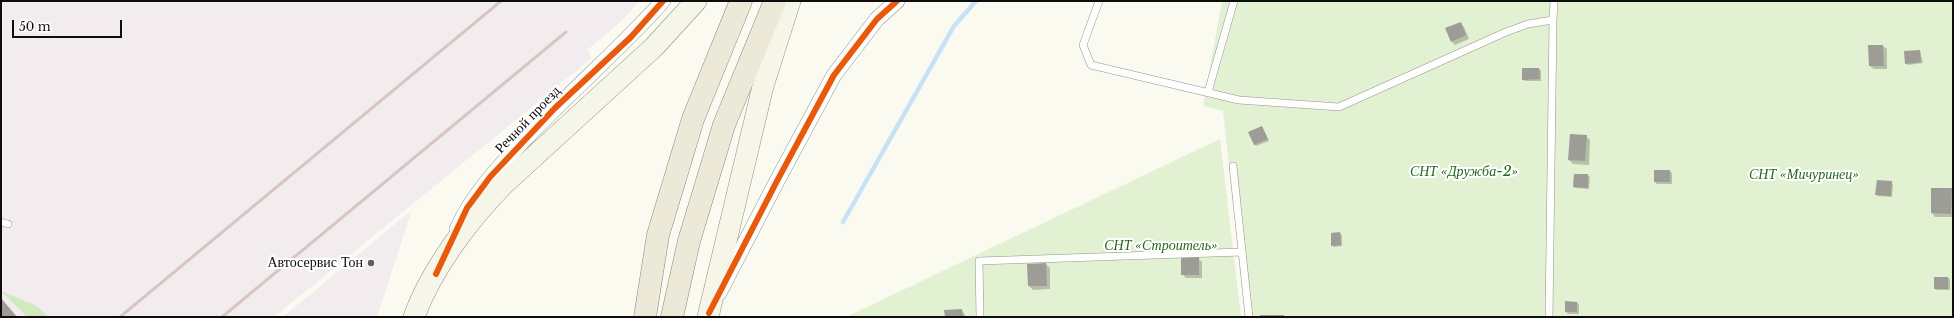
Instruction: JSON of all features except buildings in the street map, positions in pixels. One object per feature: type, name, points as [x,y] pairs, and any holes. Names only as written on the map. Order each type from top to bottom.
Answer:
[{"type":"main road","points":[[436,274],[461,233],[482,206],[504,184],[654,47],[696,1]]},
{"type":"main road","points":[[645,317],[658,235],[693,119],[741,1]]},
{"type":"main road","points":[[672,317],[689,241],[724,125],[775,1]]},
{"type":"main road","points":[[709,315],[763,86],[790,1]]},
{"type":"main road","name":"Речной проезд","points":[[414,317],[436,274]]},
{"type":"street","name":"Речной проезд","points":[[436,274],[467,208],[490,177],[555,108],[631,37],[663,1]]},
{"type":"street","points":[[709,315],[777,181],[834,75],[877,19],[897,1]]},
{"type":"lane","points":[[1099,1],[1083,45],[1091,65],[1239,100],[1339,107],[1506,32],[1528,24],[1553,20]]},
{"type":"lane","points":[[1208,92],[1234,1]]},
{"type":"lane","points":[[1549,317],[1554,1]]},
{"type":"lane","points":[[1232,166],[1249,317]]},
{"type":"lane","points":[[980,317],[979,261],[1242,252]]},
{"type":"shaded area","points":[[1,1],[639,1],[623,20],[587,50],[592,58],[274,317],[1,317]]},
{"type":"shaded area","name":"Автосервис Тон","points":[[412,210],[377,317],[283,317]]},
{"type":"green space","points":[[1222,1],[1953,1],[1953,317],[1246,317],[1223,111],[1203,106]]},
{"type":"green space","name":"СНТ «Строитель»","points":[[1220,139],[1241,317],[846,317]]},
{"type":"green space","points":[[1,291],[37,306],[48,317],[27,317]]},
{"type":"waterway","points":[[843,222],[954,26],[976,1]]},
{"type":"railway","points":[[120,317],[501,1]]},
{"type":"railway","points":[[222,317],[566,32]]},
{"type":"cycle path","points":[[436,274],[467,208],[490,177],[555,108],[631,37],[663,1]]},
{"type":"cycle path","points":[[709,313],[834,75],[877,19],[897,1]]},
{"type":"place","name":"Автосервис Тон","points":[[371,263]]},
{"type":"park label","name":"СНТ «Дружба-2»","points":[[1464,172]]},
{"type":"park label","name":"СНТ «Мичуринец»","points":[[1804,175]]}]
